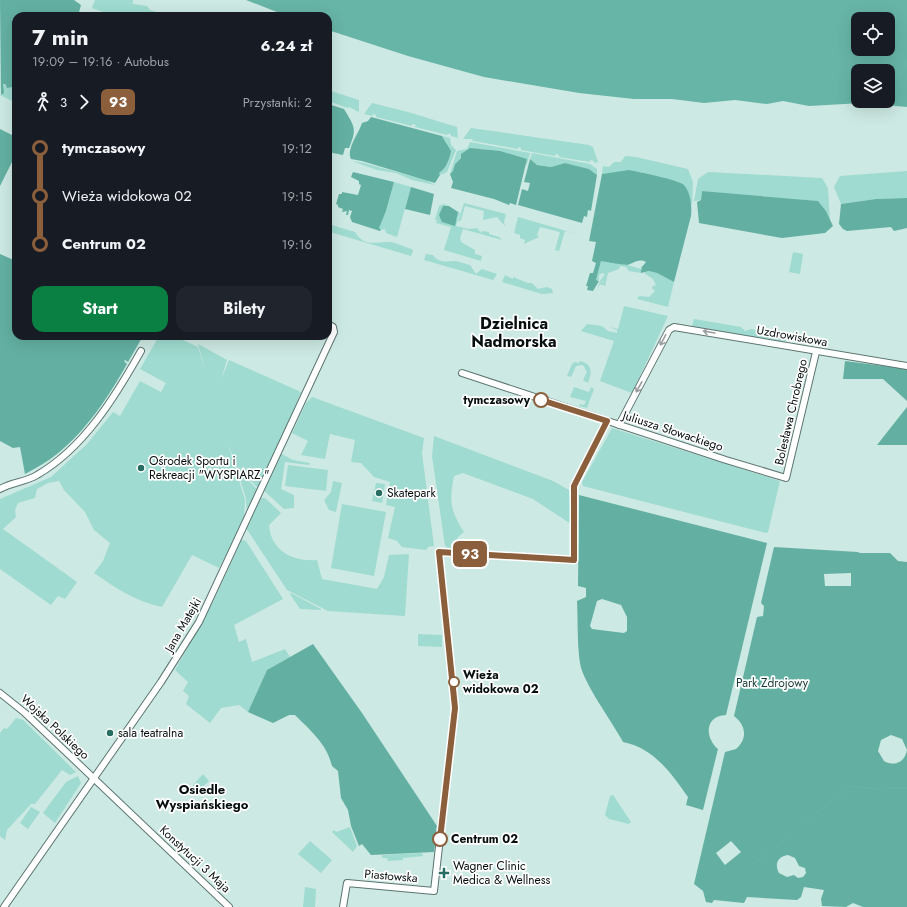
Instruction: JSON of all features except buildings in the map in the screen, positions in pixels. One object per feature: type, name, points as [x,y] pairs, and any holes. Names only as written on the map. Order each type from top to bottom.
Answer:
[{"type":"street","name":"Jana Matejki","points":[[332,327],[334,329],[332,337]]},
{"type":"street","name":"Uzdrowiskowa","points":[[619,425],[669,330],[674,327],[816,352],[907,366]]},
{"type":"street","name":"Jana Matejki","points":[[4,907],[161,682],[199,622],[311,386],[331,340]]},
{"type":"street","points":[[0,489],[37,475],[62,458],[98,417],[119,389],[141,351]]},
{"type":"street","name":"Bolesława Chrobrego","points":[[786,478],[816,352]]},
{"type":"street","name":"Juliusza Słowackiego","points":[[462,373],[746,467],[786,478]]},
{"type":"street","name":"Wojska Polskiego","points":[[0,693],[25,713],[93,778]]},
{"type":"street","name":"Konstytucji 3 Maja","points":[[93,778],[229,907]]},
{"type":"street","name":"Piastowska","points":[[343,907],[347,883],[434,891],[443,811]]},
{"type":"shaded area","points":[[95,0],[133,0],[133,4],[147,6],[150,10],[156,12],[103,12],[92,8]]},
{"type":"shaded area","points":[[246,0],[907,0],[907,107],[895,106],[895,64],[851,64],[851,104],[809,106],[783,101],[767,104],[735,100],[704,103],[672,99],[634,99],[579,93],[484,77],[408,56],[332,31],[332,12],[277,12]]},
{"type":"shaded area","points":[[12,80],[12,101],[0,95],[3,94],[3,84],[7,88]]},
{"type":"shaded area","points":[[332,91],[359,100],[359,112],[349,107],[348,108],[332,102]]},
{"type":"shaded area","points":[[372,103],[457,127],[458,138],[451,136],[451,134],[447,135],[415,127],[416,125],[412,124],[412,126],[376,117],[376,115],[373,114],[372,116],[364,114]]},
{"type":"shaded area","points":[[471,128],[589,145],[593,147],[598,162],[594,163],[594,161],[590,160],[590,162],[559,157],[559,155],[556,154],[555,156],[521,150],[521,148],[518,147],[518,149],[473,141],[472,139],[463,139]]},
{"type":"shaded area","points":[[442,136],[450,138],[451,145],[456,150],[447,172],[440,175],[439,173],[447,166],[449,156],[449,150]]},
{"type":"shaded area","points":[[470,142],[530,153],[526,167],[526,159],[484,149],[469,149],[455,164],[453,171],[450,174],[457,151],[467,149]]},
{"type":"shaded area","points":[[532,153],[590,164],[597,169],[597,175],[589,169],[565,163],[551,167],[537,165],[530,159]]},
{"type":"shaded area","points":[[625,156],[636,157],[688,169],[693,182],[692,205],[688,198],[678,190],[659,178],[651,175],[633,172],[602,174],[603,166],[609,167],[614,162],[621,162]]},
{"type":"shaded area","points":[[352,161],[426,180],[435,185],[412,180],[396,173],[377,170]]},
{"type":"shaded area","points":[[907,171],[907,198],[876,199],[841,204],[834,187],[840,176]]},
{"type":"shaded area","points":[[708,172],[822,178],[828,188],[830,220],[826,211],[817,201],[702,191],[701,200],[694,201],[698,179]]},
{"type":"shaded area","points":[[394,182],[411,187],[397,237],[386,233],[385,229],[379,230],[378,228],[386,211]]},
{"type":"shaded area","points":[[464,203],[506,214],[504,222],[505,226],[497,217],[483,220],[484,211],[465,206],[461,220],[458,222]]},
{"type":"shaded area","points":[[444,204],[449,206],[447,207],[456,221],[457,211],[460,213],[456,226],[469,229],[477,228],[481,233],[482,231],[489,232],[489,234],[499,237],[502,240],[463,229],[460,238],[461,242],[475,250],[475,254],[482,256],[481,261],[444,250],[451,227],[436,223],[437,220],[435,220],[439,206]]},
{"type":"shaded area","points":[[518,217],[577,234],[565,231],[559,251],[555,250],[560,232],[540,227],[537,235],[539,237],[524,244],[525,240],[520,238],[520,235],[514,233]]},
{"type":"shaded area","points":[[332,225],[355,232],[358,237],[366,242],[390,242],[412,249],[413,251],[411,256],[332,233]]},
{"type":"shaded area","points":[[793,252],[803,254],[800,274],[789,272]]},
{"type":"shaded area","points":[[426,254],[433,255],[441,261],[456,261],[470,265],[476,274],[482,269],[497,274],[493,280],[424,260]]},
{"type":"shaded area","points":[[601,261],[620,263],[641,269],[641,273],[629,271],[626,267],[620,266],[619,269],[608,273],[605,286],[600,284],[597,290],[600,281],[605,274],[602,273],[599,275],[599,280],[596,280]]},
{"type":"shaded area","points":[[649,271],[657,273],[674,282],[668,307],[637,299],[639,296],[649,297],[655,291],[652,288],[656,285],[653,279],[644,273]]},
{"type":"shaded area","points":[[505,275],[513,279],[513,277],[528,283],[532,283],[538,289],[547,287],[552,289],[553,293],[542,294],[502,282]]},
{"type":"shaded area","points":[[624,306],[668,316],[632,393],[600,381],[614,341],[581,331],[587,324],[602,326],[608,331],[617,333],[617,330],[609,327],[618,329]]},
{"type":"shaded area","points":[[694,319],[741,327],[745,331],[751,329],[789,336],[787,341],[781,342],[694,327],[692,325]]},
{"type":"shaded area","points":[[157,340],[183,340],[198,347],[206,373],[198,344],[227,360],[221,380],[229,360],[301,392],[278,449],[258,488],[237,467],[228,444],[245,500],[244,520],[219,568],[192,555],[162,607],[126,594],[94,573],[103,561],[110,543],[94,530],[85,512],[64,490],[59,481],[48,483],[37,489],[35,498],[18,503],[15,510],[16,517],[3,529],[77,582],[65,599],[58,596],[51,605],[0,569],[0,499],[51,477],[87,444],[113,412],[120,416],[140,381],[161,392],[166,383],[140,369]]},
{"type":"shaded area","points":[[580,361],[587,364],[590,369],[591,372],[588,383],[583,380],[587,372],[583,365],[576,366],[571,377],[567,376],[572,364],[575,362],[579,363]]},
{"type":"shaded area","points":[[574,387],[589,392],[591,387],[594,389],[587,408],[579,406],[580,404],[584,405],[586,401],[570,397]]},
{"type":"shaded area","points":[[312,397],[424,438],[422,453],[434,546],[428,547],[426,550],[402,547],[397,541],[388,538],[395,507],[386,505],[390,482],[374,477],[361,463],[351,462],[355,440],[330,434],[325,459],[301,455],[308,441],[292,433],[306,403]]},
{"type":"shaded area","points":[[612,428],[780,481],[768,532],[766,533],[583,486],[582,482]]},
{"type":"shaded area","points":[[434,436],[553,481],[569,490],[571,524],[533,499],[463,473],[454,476],[451,499],[453,511],[464,532],[458,537],[457,543],[451,549],[445,546],[432,456]]},
{"type":"shaded area","points":[[278,452],[293,460],[310,463],[309,465],[285,462],[281,489],[294,495],[294,508],[284,509],[261,488]]},
{"type":"shaded area","points":[[288,465],[328,470],[326,491],[285,486]]},
{"type":"shaded area","points":[[237,469],[258,490],[247,513],[246,499]]},
{"type":"shaded area","points":[[333,481],[342,483],[336,512],[329,510],[324,500],[331,492]]},
{"type":"shaded area","name":"Skatepark","points":[[376,483],[385,484],[382,503],[372,501]]},
{"type":"shaded area","points":[[257,498],[265,498],[281,513],[269,525],[274,542],[285,553],[292,557],[317,560],[322,579],[377,589],[384,577],[389,555],[409,554],[405,616],[328,611],[287,590],[246,528]]},
{"type":"shaded area","points":[[342,504],[386,512],[374,576],[331,568]]},
{"type":"shaded area","points":[[241,541],[246,541],[283,599],[234,625],[239,642],[246,639],[252,662],[285,649],[290,657],[267,670],[248,712],[239,705],[221,708],[210,723],[186,704],[189,696],[183,691],[188,682],[175,670],[214,600]]},
{"type":"shaded area","points":[[291,593],[321,610],[300,609],[290,594]]},
{"type":"shaded area","points":[[418,634],[442,635],[442,647],[418,646]]},
{"type":"shaded area","points":[[16,718],[23,720],[76,772],[70,775],[62,770],[35,804],[31,804],[7,830],[5,840],[0,836],[0,733],[4,728],[7,729]]},
{"type":"shaded area","points":[[203,774],[209,781],[194,795],[189,790]]},
{"type":"shaded area","points":[[78,776],[81,783],[55,823],[43,813],[66,782]]},
{"type":"shaded area","points":[[613,795],[631,822],[629,824],[609,819],[605,815],[610,796]]},
{"type":"shaded area","points":[[31,807],[40,812],[28,829],[20,823]]},
{"type":"shaded area","points":[[350,827],[357,846],[353,852],[332,832],[334,830],[336,832]]},
{"type":"shaded area","points":[[310,841],[332,860],[321,873],[298,854]]},
{"type":"shaded area","points":[[422,853],[423,856],[403,858],[403,860],[388,861],[387,858],[382,858],[382,855]]},
{"type":"shaded area","points":[[305,887],[316,889],[315,907],[303,907]]},
{"type":"green space","points":[[0,0],[74,0],[81,5],[79,12],[12,12],[12,87],[7,88],[5,84],[3,84],[4,93],[1,95]]},
{"type":"green space","points":[[332,105],[344,109],[354,128],[349,148],[345,148],[343,155],[332,153]]},
{"type":"green space","points":[[371,117],[442,136],[451,151],[447,164],[439,173],[440,175],[435,183],[351,159],[351,146],[362,123],[368,121]]},
{"type":"green space","points":[[0,129],[12,135],[12,162],[0,186]]},
{"type":"green space","points":[[470,148],[500,151],[527,159],[516,205],[510,203],[509,205],[494,199],[451,188],[453,182],[450,174],[453,171],[455,164],[461,158],[461,154]]},
{"type":"green space","points":[[530,159],[537,165],[551,167],[565,163],[589,169],[597,175],[591,211],[588,210],[587,217],[584,216],[582,223],[518,205],[522,189],[528,191],[530,183],[524,182]]},
{"type":"green space","points":[[629,170],[658,176],[681,183],[684,185],[690,196],[691,216],[674,282],[657,273],[649,271],[641,273],[641,269],[643,270],[641,268],[646,262],[643,261],[627,265],[601,261],[596,280],[599,281],[593,291],[587,290],[588,286],[586,286],[590,273],[593,273],[596,263],[592,261],[596,242],[589,241],[602,174]]},
{"type":"green space","points":[[353,172],[394,182],[386,211],[379,228],[381,230],[380,231],[352,222],[350,217],[352,211],[349,210],[348,215],[346,215],[347,211],[342,212],[343,209],[338,207],[336,204],[339,194],[342,194],[342,192],[358,195],[361,185],[359,184],[359,181],[351,177]]},
{"type":"green space","points":[[411,187],[434,194],[430,215],[405,209]]},
{"type":"green space","points":[[702,191],[818,201],[826,211],[833,226],[825,233],[782,238],[699,223],[697,202],[701,200]]},
{"type":"green space","points":[[907,198],[907,228],[894,231],[891,227],[847,231],[839,224],[841,204],[876,199]]},
{"type":"green space","points":[[443,206],[449,206],[458,212],[455,226],[442,222],[439,215]]},
{"type":"green space","points":[[0,254],[12,259],[12,340],[141,340],[128,362],[125,360],[124,361],[127,364],[105,400],[78,435],[57,454],[25,474],[20,447],[13,448],[0,441]]},
{"type":"green space","points":[[845,361],[907,369],[907,401],[883,379],[843,379]]},
{"type":"green space","points":[[907,407],[907,445],[877,445]]},
{"type":"green space","points":[[579,495],[767,543],[726,715],[719,716],[710,723],[709,734],[718,749],[703,810],[686,805],[688,797],[675,779],[653,756],[634,745],[623,742],[586,681],[580,663],[577,601],[586,597],[586,588],[578,586]],"holes":[[[602,599],[621,605],[627,617],[627,631],[624,633],[592,629],[590,626],[597,601]]]},
{"type":"green space","name":"Park Zdrojowy","points":[[774,547],[860,553],[890,553],[898,561],[907,562],[907,750],[907,907],[863,907],[853,903],[846,907],[822,906],[821,899],[824,890],[804,887],[801,897],[797,900],[747,897],[744,903],[714,900],[712,903],[706,902],[703,891],[694,884],[725,752],[736,749],[744,737],[743,728],[734,716],[757,617],[763,616],[764,606],[761,603]],"holes":[[[851,573],[851,586],[825,586],[824,574]],[[891,735],[902,739],[907,750],[902,760],[896,763],[892,764],[884,761],[878,751],[881,740]],[[731,841],[741,852],[725,865],[716,853]],[[788,855],[795,858],[799,866],[805,868],[806,873],[803,877],[798,878],[794,875],[787,877],[779,873],[777,867],[778,861]]]},
{"type":"green space","points":[[313,644],[362,713],[437,826],[434,852],[371,855],[362,844],[359,846],[351,826],[348,810],[341,798],[338,771],[332,766],[330,758],[322,744],[295,715],[289,715],[273,723],[248,712],[267,670]]},
{"type":"waterway","points":[[840,795],[851,786],[880,789]]},
{"type":"waterway","points":[[886,788],[907,788]]},
{"type":"waterway","points":[[801,826],[836,798]]},
{"type":"waterway","points":[[773,849],[788,837]]},
{"type":"waterway","points":[[752,865],[769,852]]},
{"type":"bus line","name":"93","points":[[440,839],[455,700],[439,552],[574,560],[574,486],[604,430],[607,421],[541,400]]},
{"type":"place","name":"tymczasowy","points":[[541,400]]},
{"type":"place","name":"Ośrodek Sportu i Rekreacji \"WYSPIARZ \"","points":[[141,468]]},
{"type":"place","name":"Skatepark","points":[[379,493]]},
{"type":"place","name":"Wieża widokowa 02","points":[[454,682]]},
{"type":"place","name":"sala teatralna","points":[[110,733]]},
{"type":"place","name":"Centrum 02","points":[[440,839]]},
{"type":"place","name":"Wagner Clinic Medica & Wellness","points":[[444,873]]},
{"type":"district","name":"Dzielnica Nadmorska","points":[[514,332]]},
{"type":"district","name":"Osiedle Wyspiańskiego","points":[[202,796]]}]
